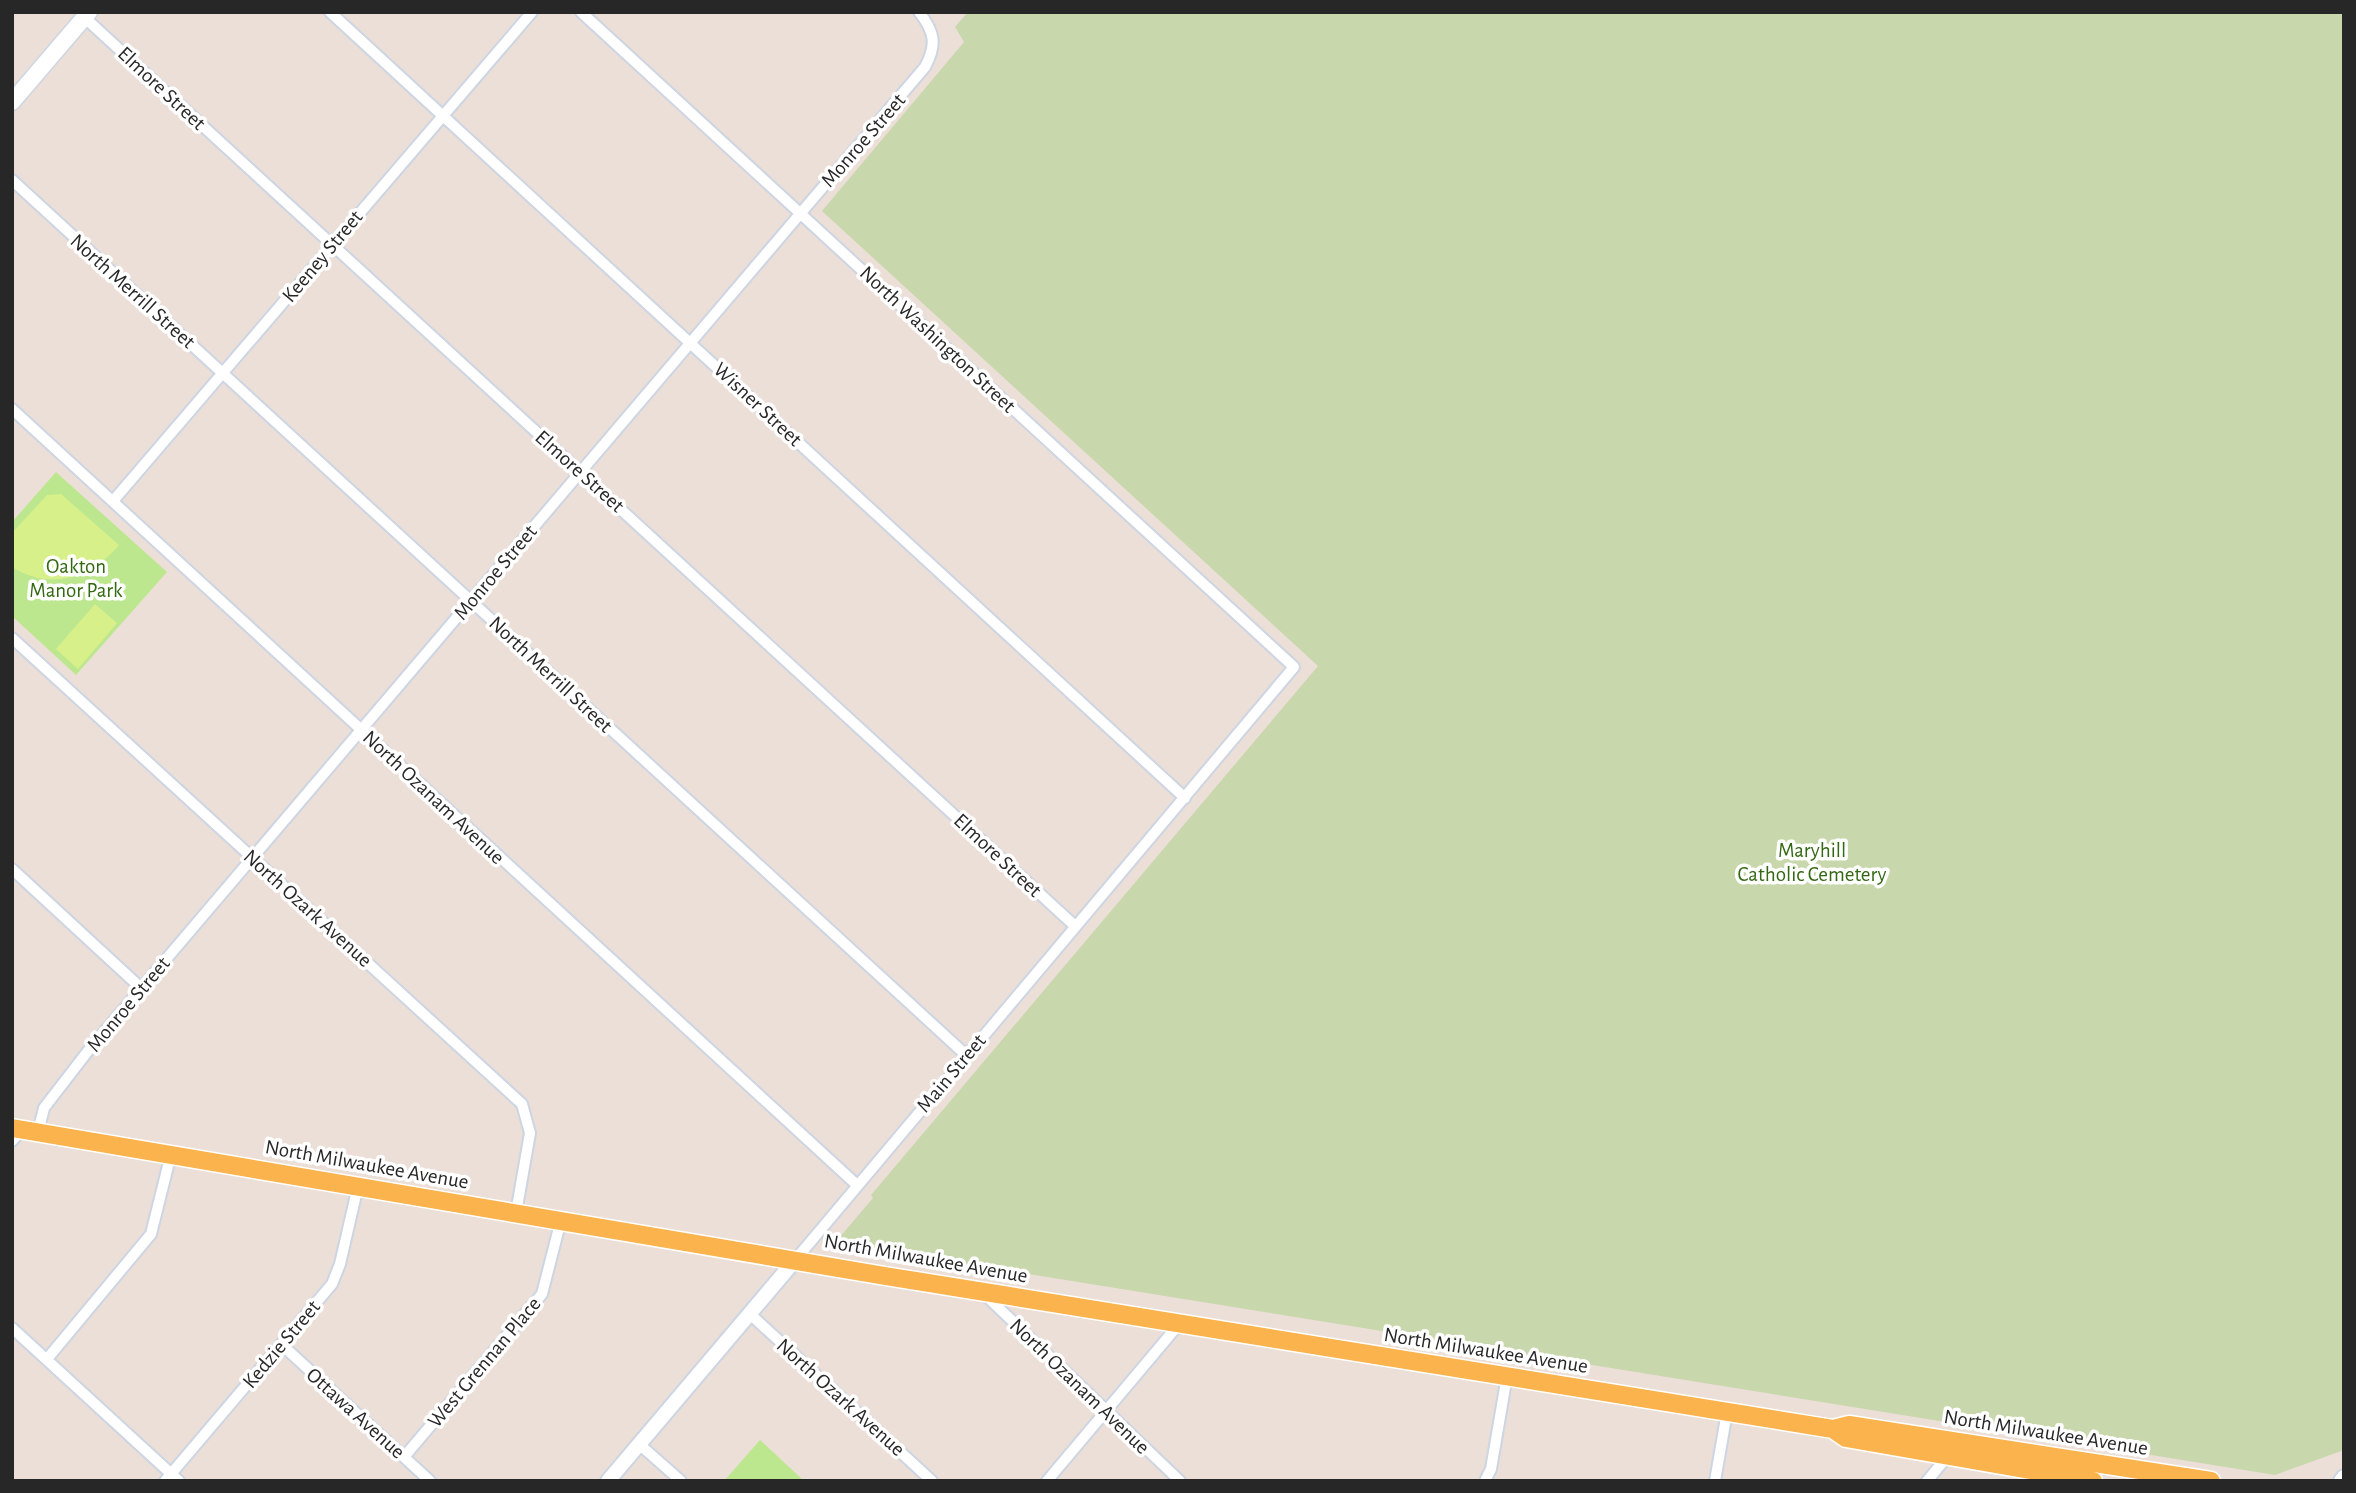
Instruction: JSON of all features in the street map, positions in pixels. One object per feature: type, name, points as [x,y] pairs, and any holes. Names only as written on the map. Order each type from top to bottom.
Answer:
[{"type":"main road","points":[[12,102],[87,15]]},
{"type":"main road","name":"North Milwaukee Avenue","points":[[21,1133],[171,1154],[981,1291],[1833,1429],[1849,1425],[2211,1481]]},
{"type":"main road","name":"North Milwaukee Avenue","points":[[1833,1429],[1846,1438],[2093,1481]]},
{"type":"street","name":"Wisner Street","points":[[330,12],[1185,798]]},
{"type":"street","name":"Keeney Street","points":[[113,501],[532,12]]},
{"type":"street","name":"North Washington Street","points":[[581,12],[1294,667]]},
{"type":"street","name":"Monroe Street","points":[[21,1133],[141,988],[925,67],[932,55],[934,36],[919,12]]},
{"type":"street","name":"Elmore Street","points":[[87,15],[332,244],[1075,926]]},
{"type":"street","name":"North Merrill Street","points":[[12,180],[966,1055]]},
{"type":"street","name":"North Ozanam Avenue","points":[[12,409],[857,1185]]},
{"type":"street","name":"North Ozark Avenue","points":[[12,638],[522,1104],[530,1133],[516,1213]]},
{"type":"street","name":"Main Street","points":[[608,1481],[1294,667]]},
{"type":"street","points":[[12,869],[141,988]]},
{"type":"street","points":[[47,1359],[152,1234],[171,1154]]},
{"type":"street","name":"Kedzie Street","points":[[172,1478],[337,1274],[358,1186]]},
{"type":"street","name":"West Grennan Place","points":[[404,1457],[536,1304],[546,1284],[561,1220]]},
{"type":"street","name":"North Ozanam Avenue","points":[[981,1291],[1181,1481]]},
{"type":"street","name":"North Ozark Avenue","points":[[750,1314],[932,1481]]},
{"type":"street","points":[[1047,1481],[1180,1323]]},
{"type":"street","points":[[12,1328],[172,1478]]},
{"type":"street","name":"Ottawa Avenue","points":[[281,1345],[430,1481]]},
{"type":"street","points":[[1485,1481],[1491,1469],[1507,1376]]},
{"type":"street","points":[[1715,1481],[1727,1412]]},
{"type":"street","points":[[639,1444],[681,1481]]},
{"type":"street","points":[[1927,1481],[1948,1456]]},
{"type":"green space","name":"Maryhill Catholic Cemetery","points":[[968,12],[2344,12],[2344,1450],[2275,1475],[842,1244],[839,1238],[873,1198],[871,1195],[1318,666],[822,211],[964,42],[955,27]]},
{"type":"green space","name":"Oakton Manor Park","points":[[56,472],[167,572],[76,675],[12,616],[12,522]]},
{"type":"green space","points":[[61,494],[119,545],[96,566],[69,577],[41,578],[12,567],[12,533],[47,495]]},
{"type":"green space","points":[[95,604],[117,623],[78,669],[56,649]]},
{"type":"green space","points":[[760,1440],[804,1481],[724,1481]]}]
